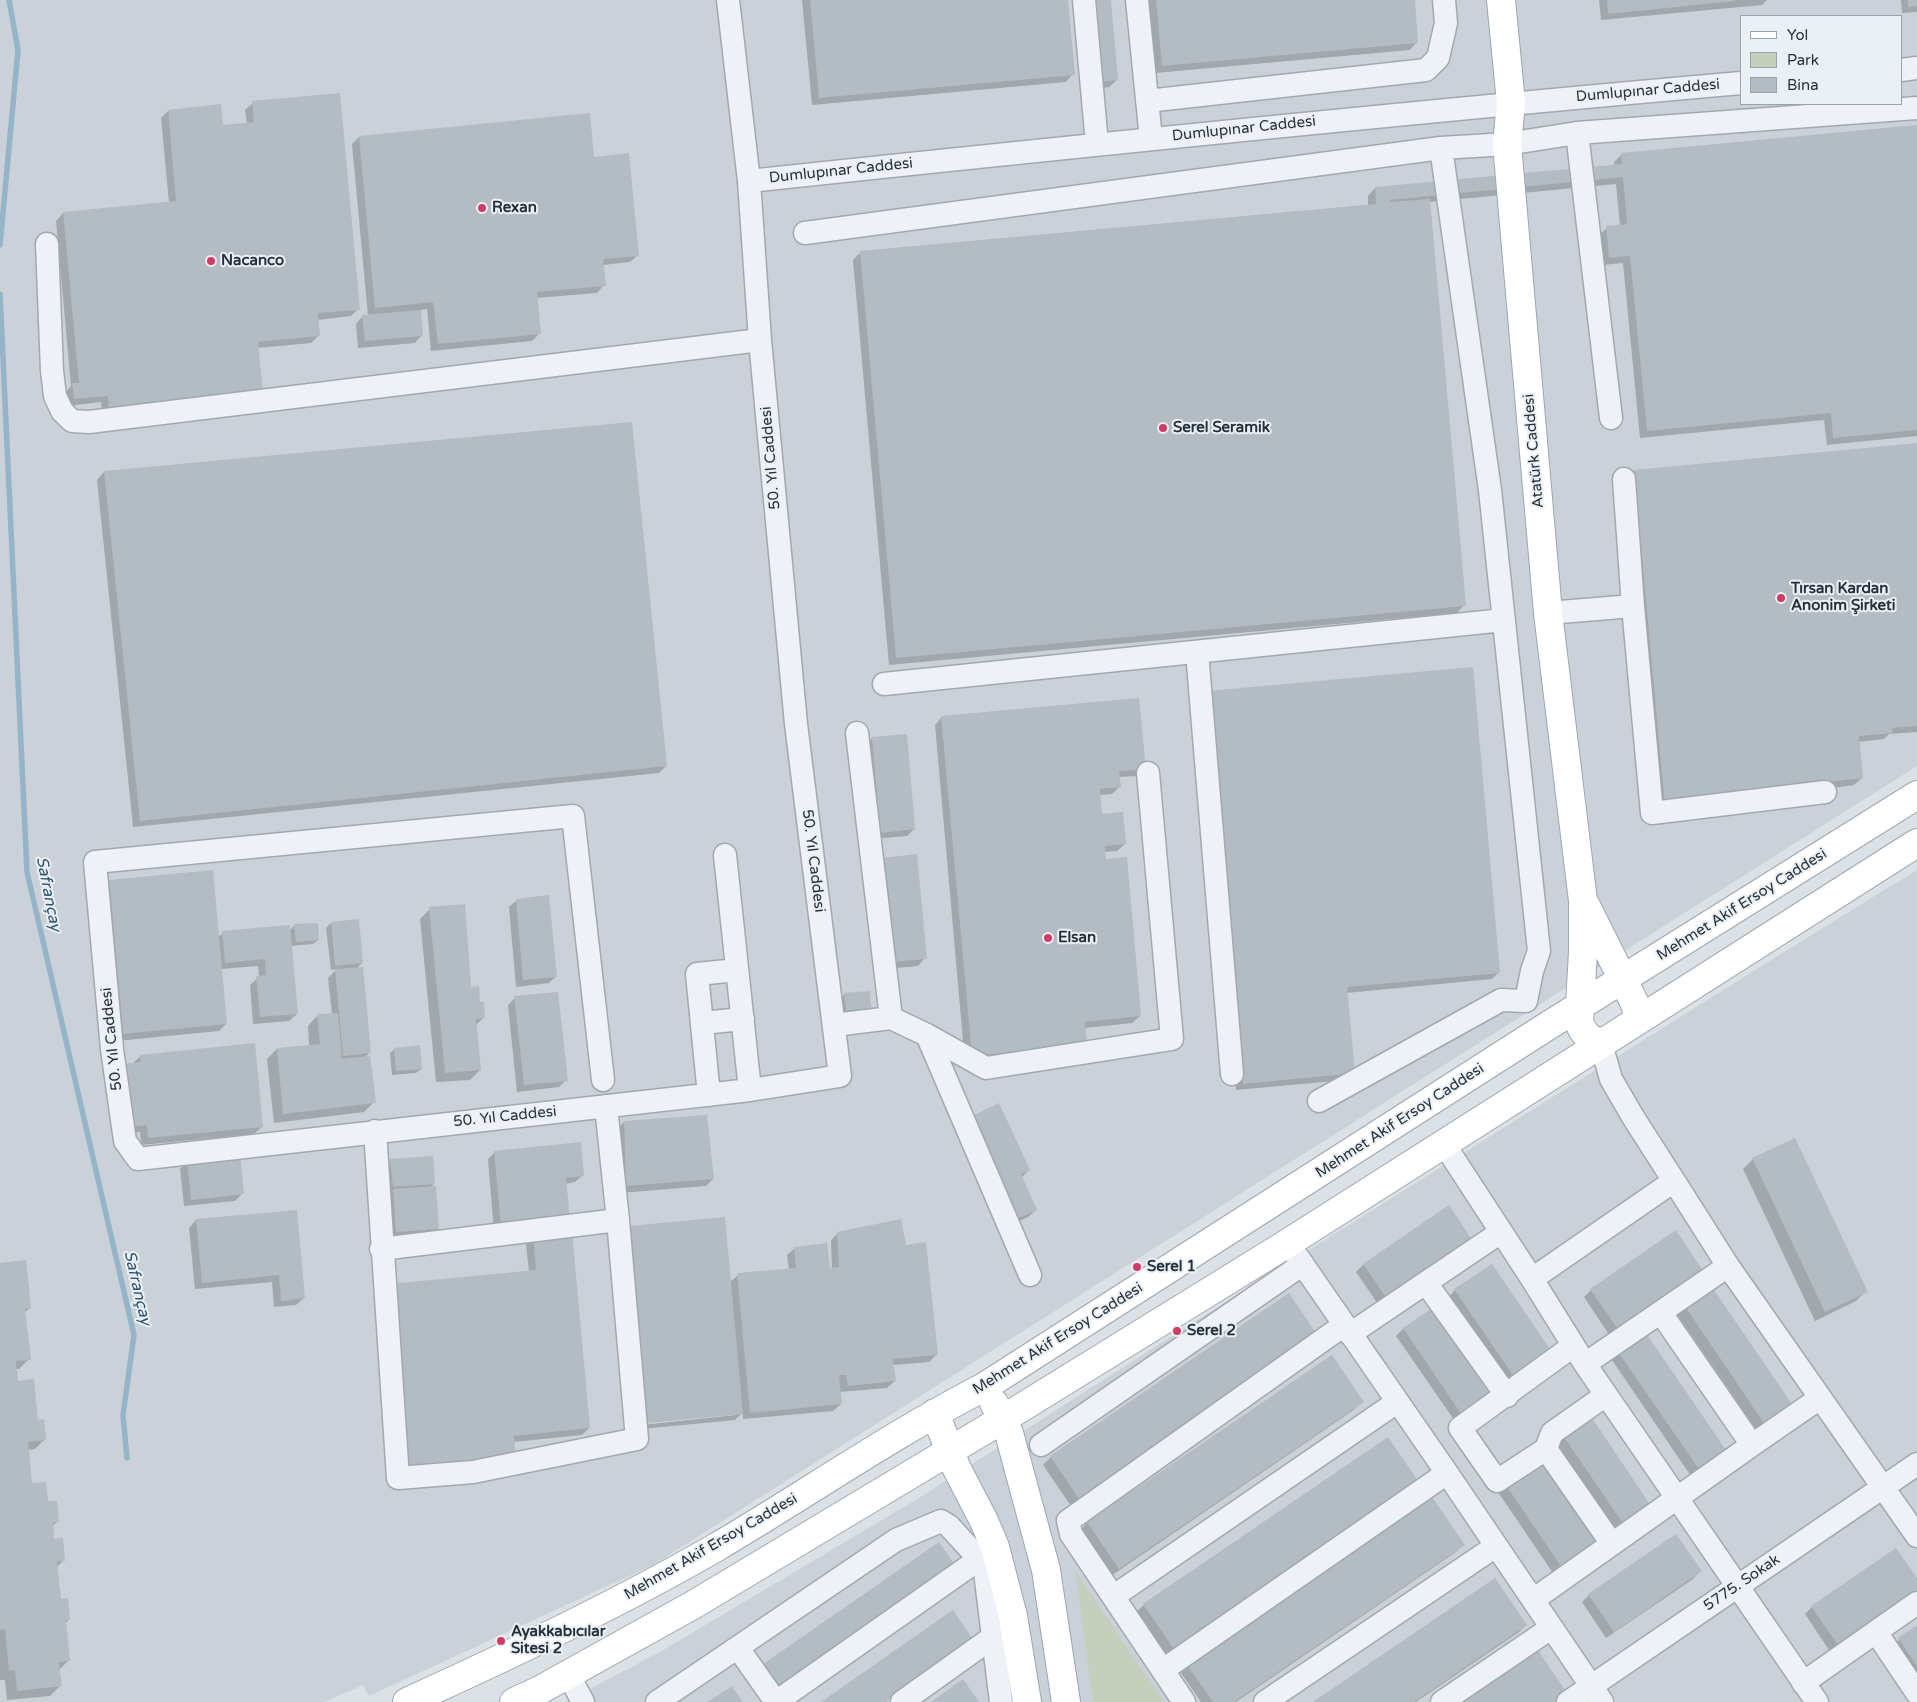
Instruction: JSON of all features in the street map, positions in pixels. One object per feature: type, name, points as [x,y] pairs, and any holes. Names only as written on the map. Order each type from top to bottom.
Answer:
[{"type":"main road","name":"Atatürk Caddesi","points":[[1501,0],[1511,103],[1507,144],[1548,613],[1584,901]]},
{"type":"main road","name":"Mehmet Akif Ersoy Caddesi","points":[[407,1702],[624,1598],[715,1548],[934,1412],[984,1387],[1579,1006],[1917,795]]},
{"type":"main road","points":[[514,1702],[545,1696],[568,1674],[693,1605],[889,1485],[1002,1419],[1296,1253],[1444,1144],[1917,843]]},
{"type":"main road","points":[[1584,901],[1636,1006],[1635,1022]]},
{"type":"main road","points":[[1584,901],[1579,1022],[1581,1030],[1586,1036],[1601,1044]]},
{"type":"main road","points":[[984,1387],[1010,1433],[1046,1570],[1066,1702]]},
{"type":"main road","points":[[934,1412],[995,1547],[1013,1616],[1027,1702]]},
{"type":"street","name":"50. Yıl Caddesi","points":[[604,1080],[574,816],[95,862],[112,1049],[123,1132],[125,1142],[138,1159],[709,1095],[840,1076],[796,724],[760,340],[748,180],[728,0]]},
{"type":"street","points":[[1084,0],[1098,144]]},
{"type":"street","points":[[1137,0],[1151,139]]},
{"type":"street","points":[[1147,101],[1426,70],[1438,58],[1446,23],[1444,0]]},
{"type":"street","points":[[1902,70],[1917,68]]},
{"type":"street","name":"Dumlupınar Caddesi","points":[[748,180],[1511,103],[1740,83]]},
{"type":"street","points":[[806,234],[1441,148],[1507,144],[1577,133],[1917,108]]},
{"type":"street","points":[[1577,133],[1611,418]]},
{"type":"street","points":[[1319,1101],[1502,1000],[1526,1000],[1532,971],[1539,951],[1490,490],[1441,148]]},
{"type":"street","points":[[47,244],[52,371],[56,396],[62,411],[72,421],[109,420],[760,340]]},
{"type":"street","points":[[1624,479],[1633,606],[1652,813],[1825,792]]},
{"type":"street","points":[[1548,613],[1633,606]]},
{"type":"street","points":[[884,684],[1504,620]]},
{"type":"street","points":[[1197,652],[1232,1074]]},
{"type":"street","points":[[858,733],[891,1018]]},
{"type":"street","points":[[834,1025],[891,1018],[927,1035],[986,1068],[1172,1039],[1148,773]]},
{"type":"street","points":[[725,856],[750,1090]]},
{"type":"street","points":[[709,1095],[697,974],[738,970]]},
{"type":"street","points":[[702,1023],[742,1019]]},
{"type":"street","points":[[927,1035],[1030,1275]]},
{"type":"street","points":[[1601,1044],[1611,1079],[1633,1118],[1728,1266],[1917,1536]]},
{"type":"street","points":[[375,1131],[398,1478],[473,1472],[637,1439],[606,1106]]},
{"type":"street","points":[[1444,1144],[1579,1355],[1817,1702]]},
{"type":"street","points":[[1532,1279],[1674,1181]]},
{"type":"street","points":[[382,1249],[618,1220]]},
{"type":"street","points":[[1184,1702],[1071,1534],[1068,1521],[1347,1330],[1426,1283],[1501,1232]]},
{"type":"street","points":[[1041,1445],[1296,1253],[1597,1694]]},
{"type":"street","points":[[1606,1395],[1552,1433],[1546,1449],[1497,1481],[1460,1428],[1507,1396],[1579,1355],[1661,1313],[1728,1266]]},
{"type":"street","points":[[1426,1283],[1507,1396]]},
{"type":"street","points":[[1661,1313],[1752,1445]]},
{"type":"street","points":[[1533,1600],[1820,1398]]},
{"type":"street","points":[[1114,1596],[1397,1402]]},
{"type":"street","points":[[1546,1449],[1612,1544]]},
{"type":"street","name":"5775. Sokak","points":[[1568,1702],[1597,1694],[1737,1586],[1917,1464]]},
{"type":"street","points":[[1163,1670],[1447,1473]]},
{"type":"street","points":[[657,1702],[896,1540],[941,1521],[949,1526],[966,1544],[984,1572],[1001,1702]]},
{"type":"street","points":[[1265,1702],[1496,1546]]},
{"type":"street","points":[[738,1648],[776,1702],[978,1560]]},
{"type":"street","points":[[1804,1683],[1917,1602]]},
{"type":"street","points":[[1442,1702],[1551,1628]]},
{"type":"street","points":[[1876,1632],[1917,1693]]},
{"type":"street","points":[[902,1702],[993,1637]]},
{"type":"street","points":[[568,1674],[583,1702]]},
{"type":"shaded area","points":[[0,0],[1917,0],[1917,766],[653,1565],[369,1696],[363,1685],[324,1702],[0,1702]]},
{"type":"shaded area","points":[[1917,870],[1917,1702],[565,1702],[660,1652],[919,1498],[1175,1334]]},
{"type":"green space","points":[[1075,1570],[1164,1702],[1093,1702]]},
{"type":"building","points":[[810,0],[1068,0],[1075,75],[819,98]]},
{"type":"building","points":[[1084,0],[1111,0],[1118,80],[1092,83]]},
{"type":"building","points":[[1156,0],[1415,0],[1418,43],[1162,66]]},
{"type":"building","points":[[1607,0],[1735,0],[1735,1],[1608,14]]},
{"type":"building","points":[[1908,0],[1917,0],[1917,6],[1908,7]]},
{"type":"building","name":"Nacanco","points":[[340,93],[360,310],[318,313],[320,336],[258,342],[263,394],[109,409],[108,396],[74,399],[72,383],[79,383],[63,212],[176,201],[168,110],[221,104],[223,125],[254,122],[252,101]]},
{"type":"building","name":"Rexan","points":[[590,113],[594,157],[629,153],[639,256],[603,259],[606,286],[537,292],[541,334],[438,344],[433,302],[375,308],[359,136]]},
{"type":"building","name":"Serel Seramik","points":[[1917,125],[1917,430],[1833,438],[1831,413],[1647,431],[1630,256],[1609,258],[1606,226],[1627,224],[1623,177],[1390,200],[1390,202],[1430,199],[1466,606],[896,658],[860,251],[1376,204],[1375,187],[1622,164],[1621,153]]},
{"type":"building","points":[[421,310],[423,336],[365,341],[362,315]]},
{"type":"building","points":[[632,422],[667,766],[140,821],[104,471]]},
{"type":"building","name":"Tırsan Kardan Anonim Şirketi","points":[[1917,443],[1917,726],[1892,728],[1893,733],[1859,736],[1863,778],[1665,807],[1634,470]]},
{"type":"building","points":[[1473,667],[1500,973],[1347,987],[1355,1073],[1243,1084],[1208,691]]},
{"type":"building","name":"Elsan","points":[[1139,698],[1146,769],[1119,771],[1121,787],[1100,789],[1102,814],[1123,812],[1126,844],[1105,846],[1106,859],[1127,857],[1141,1016],[1085,1022],[1087,1045],[972,1056],[941,716]]},
{"type":"building","points":[[907,734],[915,829],[880,833],[872,737]]},
{"type":"building","points":[[917,854],[927,959],[891,962],[882,858]]},
{"type":"building","points":[[213,870],[227,1024],[123,1034],[109,880]]},
{"type":"building","points":[[549,895],[557,977],[523,980],[516,899]]},
{"type":"building","points":[[465,904],[471,987],[479,986],[480,1002],[484,1002],[485,1018],[476,1019],[481,1070],[445,1073],[429,907]]},
{"type":"building","points":[[359,919],[363,963],[335,966],[331,922]]},
{"type":"building","points":[[318,923],[319,940],[296,942],[294,924]]},
{"type":"building","points":[[290,925],[298,1014],[260,1017],[256,976],[266,975],[265,959],[225,963],[222,931]]},
{"type":"building","points":[[363,967],[371,1053],[343,1056],[335,969]]},
{"type":"building","points":[[870,991],[872,1017],[847,1019],[844,993]]},
{"type":"building","points":[[558,992],[568,1081],[524,1085],[514,996]]},
{"type":"building","points":[[338,1013],[342,1059],[370,1056],[376,1103],[283,1114],[277,1048],[320,1044],[317,1014]]},
{"type":"building","points":[[255,1043],[263,1127],[148,1138],[147,1125],[128,1127],[123,1064],[141,1062],[140,1055]]},
{"type":"building","points":[[420,1045],[422,1069],[396,1071],[394,1048]]},
{"type":"building","points":[[999,1103],[1030,1170],[1021,1174],[1037,1210],[1010,1222],[964,1120]]},
{"type":"building","points":[[707,1115],[714,1179],[626,1186],[624,1121]]},
{"type":"building","points":[[1795,1138],[1868,1292],[1825,1312],[1752,1158]]},
{"type":"building","points":[[581,1142],[584,1176],[566,1178],[570,1219],[501,1226],[494,1151]]},
{"type":"building","points":[[240,1155],[244,1194],[191,1200],[187,1161]]},
{"type":"building","points":[[433,1156],[435,1184],[393,1187],[390,1159]]},
{"type":"building","points":[[436,1186],[439,1229],[396,1232],[393,1189]]},
{"type":"building","points":[[1449,1205],[1475,1244],[1390,1303],[1363,1264]]},
{"type":"building","points":[[297,1210],[305,1298],[281,1301],[279,1275],[202,1283],[196,1219]]},
{"type":"building","points":[[725,1217],[743,1414],[648,1423],[629,1226]]},
{"type":"building","points":[[901,1219],[906,1245],[926,1242],[938,1355],[893,1359],[896,1381],[848,1386],[846,1375],[839,1375],[842,1404],[750,1413],[737,1273],[796,1268],[794,1247],[827,1243],[830,1268],[839,1267],[837,1232]]},
{"type":"building","points":[[1676,1230],[1707,1277],[1622,1335],[1590,1289]]},
{"type":"building","points":[[572,1232],[590,1428],[514,1436],[516,1461],[406,1472],[389,1284],[536,1270],[533,1235]]},
{"type":"building","points":[[26,1260],[31,1308],[25,1309],[31,1360],[16,1361],[18,1381],[34,1379],[38,1420],[44,1419],[46,1440],[28,1442],[32,1483],[46,1482],[48,1501],[57,1501],[59,1522],[53,1523],[54,1539],[63,1538],[65,1561],[57,1562],[61,1599],[68,1598],[70,1620],[66,1620],[70,1661],[59,1662],[62,1686],[17,1691],[15,1670],[9,1671],[5,1629],[0,1630],[0,1263]]},
{"type":"building","points":[[1492,1264],[1554,1355],[1517,1381],[1454,1289]]},
{"type":"building","points":[[1712,1287],[1796,1410],[1768,1429],[1684,1305]]},
{"type":"building","points":[[1289,1293],[1320,1339],[1081,1502],[1050,1456]]},
{"type":"building","points":[[1431,1309],[1495,1401],[1466,1421],[1403,1328]]},
{"type":"building","points":[[1646,1333],[1730,1456],[1703,1475],[1618,1352]]},
{"type":"building","points":[[1332,1355],[1364,1402],[1119,1569],[1087,1522]]},
{"type":"building","points":[[1590,1415],[1653,1509],[1626,1528],[1562,1434]]},
{"type":"building","points":[[1388,1437],[1420,1484],[1175,1651],[1143,1604]]},
{"type":"building","points":[[1540,1455],[1603,1547],[1565,1572],[1503,1481]]},
{"type":"building","points":[[1432,1497],[1465,1545],[1234,1702],[1213,1702],[1187,1665]]},
{"type":"building","points":[[1676,1534],[1702,1571],[1614,1632],[1588,1594]]},
{"type":"building","points":[[939,1542],[960,1572],[780,1697],[759,1667]]},
{"type":"building","points":[[1896,1548],[1917,1578],[1917,1589],[1837,1644],[1811,1606]]},
{"type":"building","points":[[1495,1578],[1527,1625],[1414,1702],[1313,1702]]},
{"type":"building","points":[[953,1610],[974,1641],[886,1702],[821,1702]]},
{"type":"building","points":[[1917,1625],[1917,1666],[1898,1638]]},
{"type":"building","points":[[1535,1646],[1567,1693],[1554,1702],[1453,1702]]},
{"type":"building","points":[[963,1679],[979,1702],[931,1702]]},
{"type":"building","points":[[732,1686],[743,1702],[708,1702]]},
{"type":"waterway","name":"Safrançay","points":[[0,245],[18,50],[9,0]]},
{"type":"waterway","name":"Safrançay","points":[[0,294],[27,872],[134,1335],[123,1415],[127,1458]]},
{"type":"place","name":"Rexan","points":[[482,208]]},
{"type":"place","name":"Nacanco","points":[[211,261]]},
{"type":"place","name":"Serel Seramik","points":[[1163,428]]},
{"type":"place","name":"Tırsan Kardan Anonim Şirketi","points":[[1781,598]]},
{"type":"place","name":"Elsan","points":[[1048,938]]},
{"type":"place","name":"Serel 1","points":[[1137,1267]]},
{"type":"place","name":"Serel 2","points":[[1177,1331]]},
{"type":"place","name":"Ayakkabıcılar Sitesi 2","points":[[501,1641]]}]
